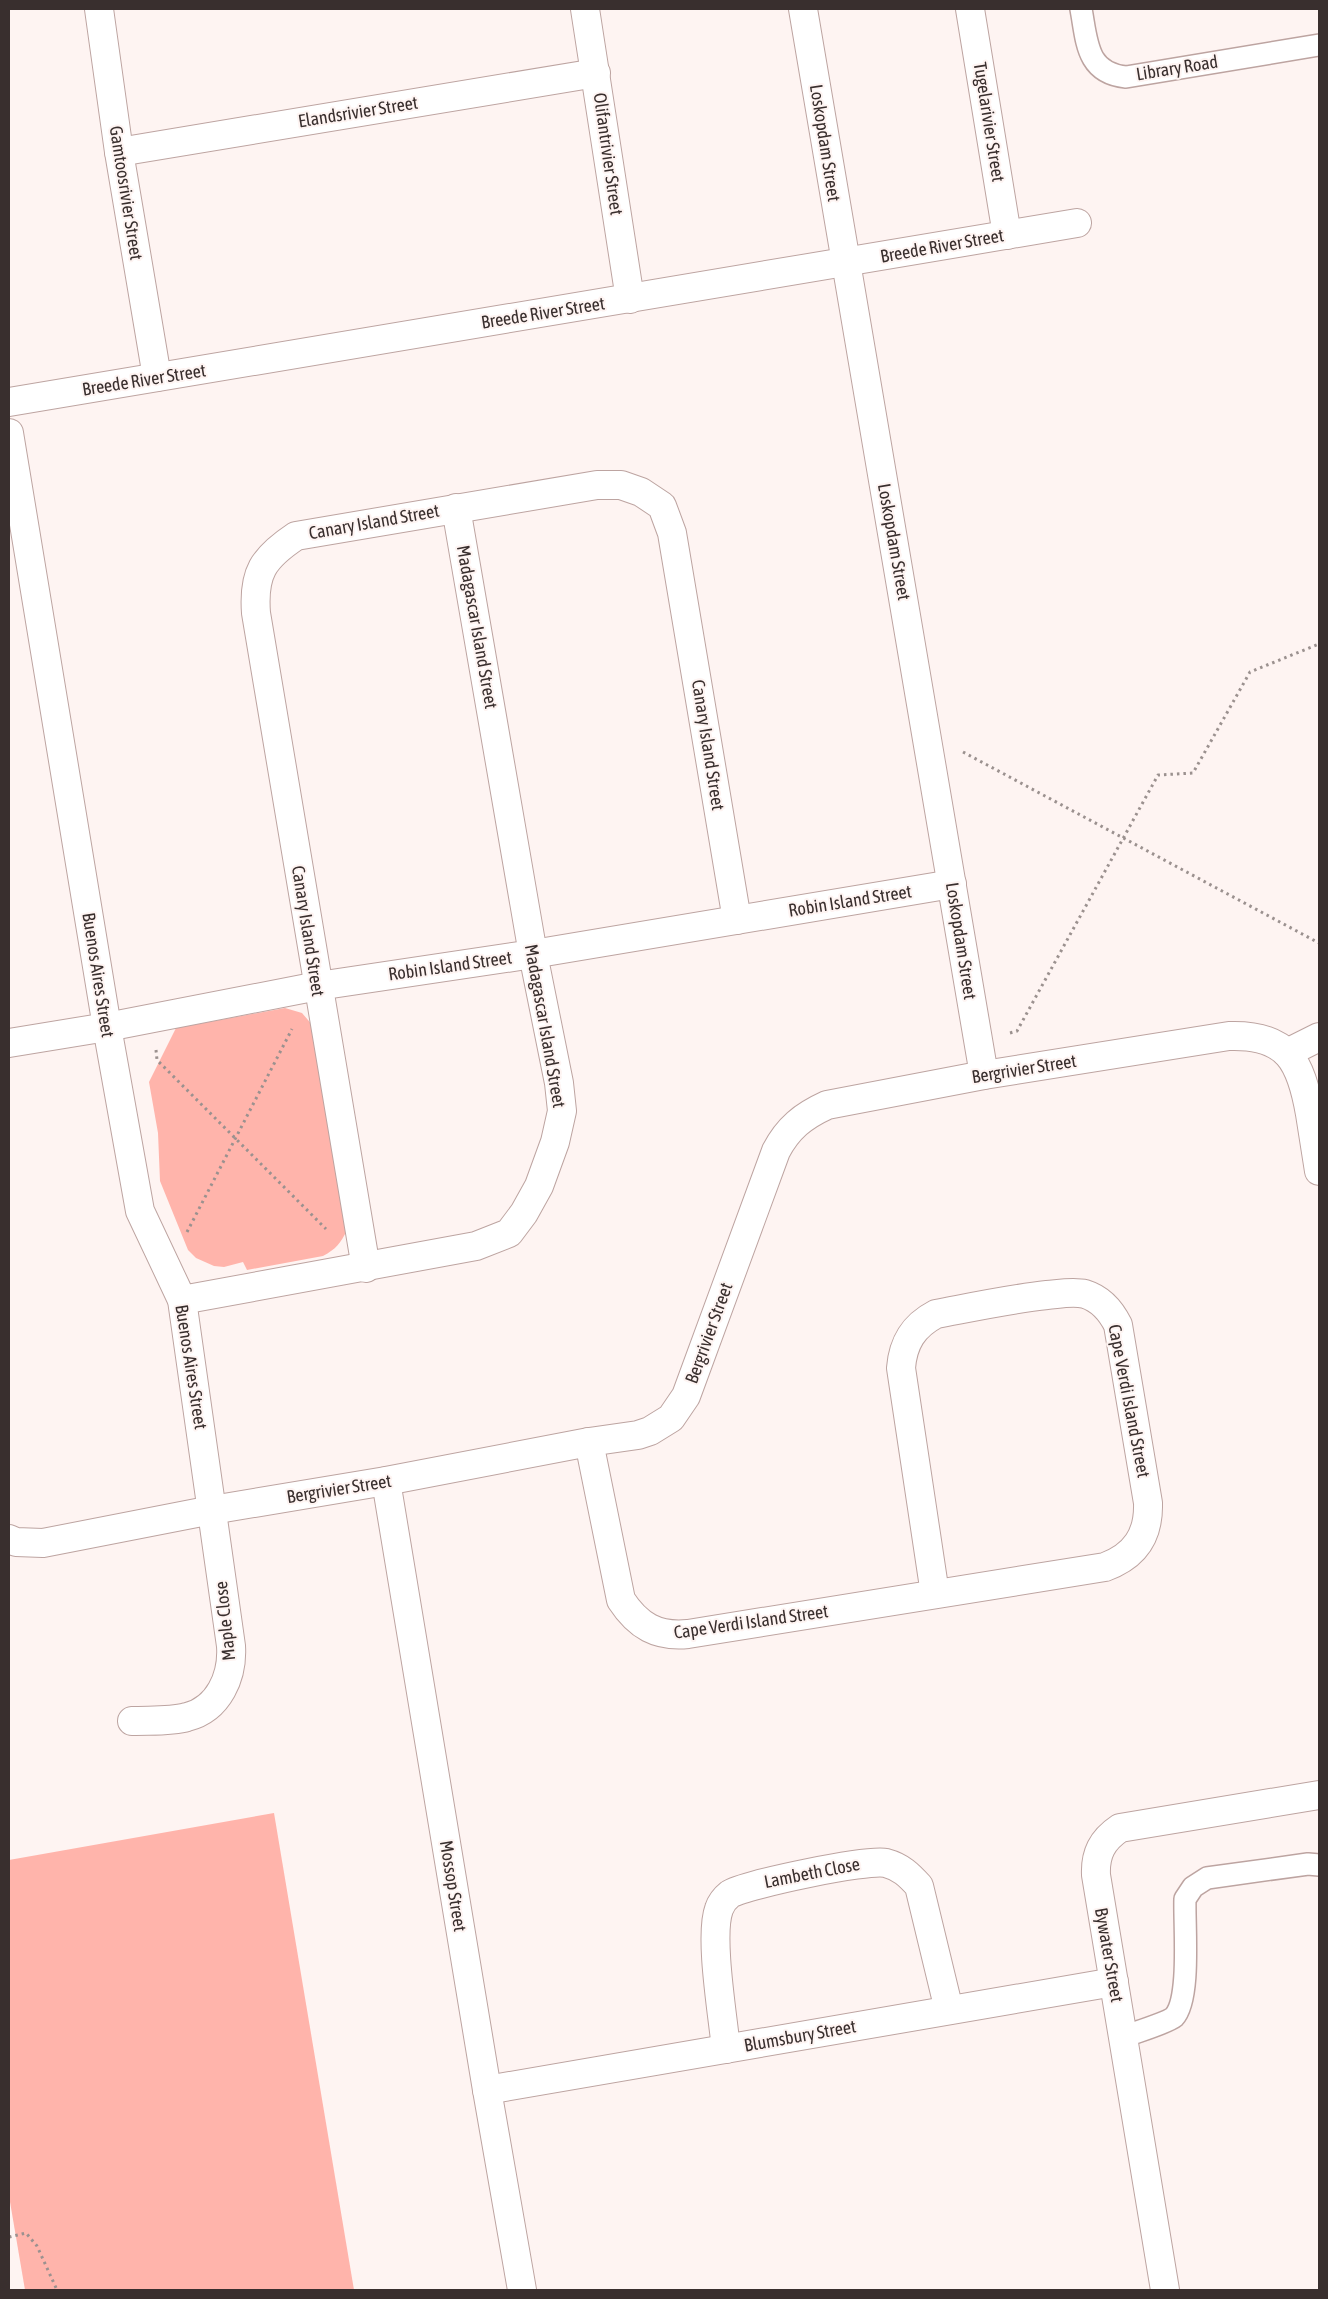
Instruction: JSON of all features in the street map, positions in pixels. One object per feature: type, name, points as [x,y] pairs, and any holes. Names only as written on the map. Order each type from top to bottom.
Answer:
[{"type":"street","name":"Gamtoosrivier Street","points":[[98,9],[119,152],[157,377]]},
{"type":"street","name":"Olifantrivier Street","points":[[586,9],[630,299]]},
{"type":"street","name":"Loskopdam Street","points":[[803,9],[984,1075]]},
{"type":"street","name":"Tugelarivier Street","points":[[970,9],[1007,235]]},
{"type":"street","name":"Elandsrivier Street","points":[[119,152],[596,73]]},
{"type":"street","name":"Breede River Street","points":[[9,402],[1077,223]]},
{"type":"street","name":"Buenos Aires Street","points":[[9,433],[107,1027],[140,1211],[182,1300],[212,1510]]},
{"type":"street","name":"Canary Island Street","points":[[363,1255],[256,613],[254,590],[261,571],[274,550],[296,536],[597,485],[621,485],[641,492],[662,506],[672,533],[737,920]]},
{"type":"street","name":"Madagascar Island Street","points":[[182,1300],[363,1255],[476,1246],[509,1232],[524,1213],[539,1186],[555,1142],[562,1111],[559,1083],[533,954],[456,508]]},
{"type":"street","name":"Robin Island Street","points":[[9,1043],[107,1027],[318,986],[533,954],[952,884]]},
{"type":"street","name":"Bergrivier Street","points":[[9,1539],[16,1542],[43,1543],[212,1510],[386,1481],[650,1431],[671,1418],[680,1408],[686,1396],[776,1151],[793,1126],[808,1114],[826,1105],[984,1075],[1229,1036],[1260,1038],[1275,1044],[1288,1053]]},
{"type":"street","points":[[1319,1037],[1288,1053],[1297,1065],[1305,1087],[1319,1171]]},
{"type":"street","name":"Cape Verdi Island Street","points":[[589,1442],[621,1600],[630,1614],[643,1626],[673,1635],[688,1634],[1105,1567],[1129,1555],[1138,1546],[1145,1533],[1148,1518],[1146,1494],[1118,1325],[1110,1311],[1086,1294],[1073,1292],[1024,1298],[936,1314],[924,1320],[906,1342],[901,1368],[936,1594]]},
{"type":"street","name":"Mossop Street","points":[[386,1481],[522,2290]]},
{"type":"street","name":"Maple Close","points":[[132,1721],[187,1718],[198,1713],[217,1697],[230,1673],[231,1646],[212,1510]]},
{"type":"street","name":"Bywater Street","points":[[1165,2290],[1095,1864],[1098,1852],[1111,1834],[1120,1828],[1319,1795]]},
{"type":"street","name":"Lambeth Close","points":[[726,2049],[715,1931],[718,1910],[723,1902],[730,1895],[754,1885],[872,1862],[897,1867],[906,1872],[919,1886],[949,2010]]},
{"type":"street","name":"Blumsbury Street","points":[[487,2090],[1114,1982]]},
{"type":"lane","name":"Library Road","points":[[1081,9],[1091,57],[1097,66],[1116,76],[1126,77],[1319,45]]},
{"type":"lane","points":[[1123,2037],[1172,2018],[1180,2008],[1184,1992],[1185,1899],[1193,1887],[1207,1878],[1308,1864],[1319,1865]]},
{"type":"path","points":[[978,1044],[1017,1031],[1158,775],[1193,773],[1250,672],[1319,644]]},
{"type":"path","points":[[930,756],[959,749],[1319,943]]},
{"type":"path","points":[[163,1259],[184,1237],[298,1018],[322,1014]]},
{"type":"path","points":[[153,1017],[157,1060],[340,1244],[363,1255]]},
{"type":"path","points":[[9,2237],[26,2233],[37,2246],[57,2290]]},
{"type":"shaded area","points":[[285,1008],[302,1013],[314,1027],[347,1230],[338,1245],[323,1256],[247,1270],[243,1262],[224,1267],[214,1266],[196,1258],[188,1250],[160,1181],[158,1133],[149,1082],[176,1028]]},
{"type":"shaded area","points":[[274,1813],[354,2290],[25,2290],[9,2196],[9,1860]]}]
